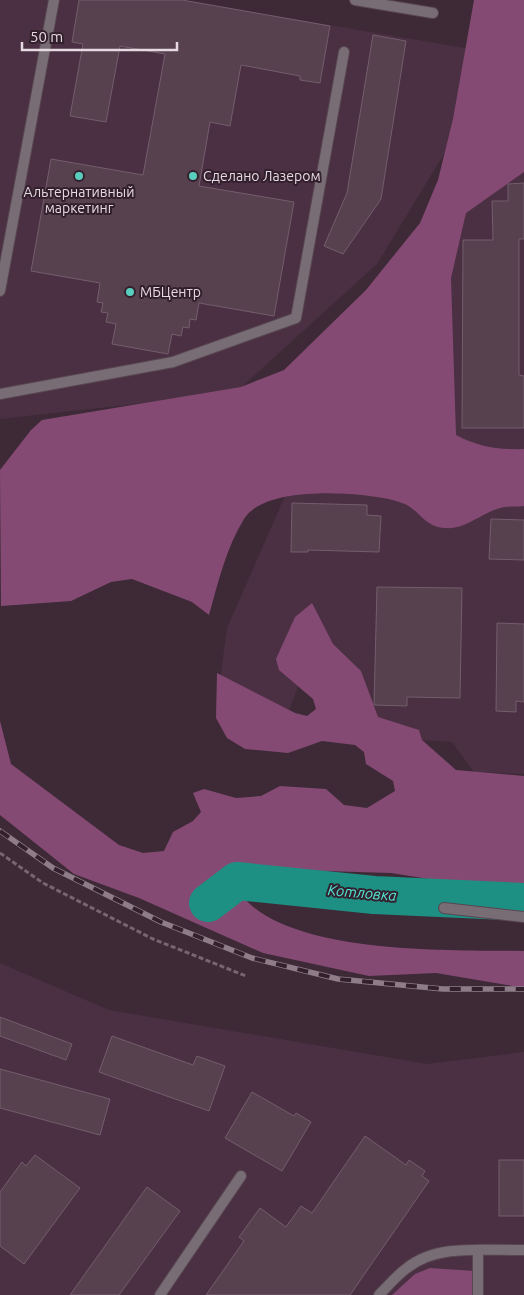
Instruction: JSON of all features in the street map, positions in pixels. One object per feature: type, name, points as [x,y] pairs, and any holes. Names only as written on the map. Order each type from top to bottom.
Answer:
[{"type":"lane","points":[[0,291],[54,0]]},
{"type":"lane","points":[[355,0],[433,13]]},
{"type":"lane","points":[[0,394],[173,362],[296,318],[344,52]]},
{"type":"lane","points":[[444,908],[524,917]]},
{"type":"lane","points":[[160,1295],[241,1176]]},
{"type":"lane","points":[[379,1295],[407,1267],[427,1256],[441,1252],[524,1250]]},
{"type":"lane","points":[[478,1251],[478,1295]]},
{"type":"path","points":[[0,853],[44,883],[145,935],[246,976]]},
{"type":"shaded area","points":[[0,0],[182,0],[465,48],[461,126],[377,264],[235,393],[0,419]]},
{"type":"shaded area","points":[[474,0],[524,0],[524,172],[466,213],[451,278],[456,435],[489,447],[524,449],[524,506],[497,509],[461,526],[445,528],[434,526],[403,503],[389,499],[334,493],[290,496],[255,508],[244,519],[227,554],[209,615],[192,602],[132,579],[111,582],[71,601],[1,606],[0,470],[31,430],[42,420],[241,387],[284,370],[366,290],[420,223],[438,180],[453,119]]},
{"type":"shaded area","points":[[524,119],[524,774],[474,772],[452,742],[372,737],[299,684],[289,710],[219,687],[227,628],[313,432]]},
{"type":"shaded area","points":[[312,603],[333,644],[361,671],[378,717],[419,730],[422,740],[456,770],[524,776],[524,894],[391,873],[258,869],[243,897],[266,916],[298,930],[335,939],[416,949],[524,951],[524,988],[436,973],[369,976],[263,953],[139,898],[74,874],[0,815],[0,721],[11,764],[119,845],[143,853],[164,851],[173,832],[193,821],[201,812],[193,793],[204,789],[236,798],[261,796],[280,786],[326,789],[344,805],[367,808],[395,791],[393,781],[366,764],[364,752],[355,745],[322,741],[288,753],[245,749],[227,738],[216,718],[217,673],[295,713],[307,716],[316,709],[313,699],[279,670],[276,659],[295,617]]},
{"type":"shaded area","points":[[0,963],[109,1010],[427,1064],[524,1052],[524,1295],[0,1295]]},
{"type":"shaded area","points":[[430,1268],[474,1271],[474,1295],[392,1295],[415,1274]]},
{"type":"building","points":[[79,0],[182,0],[330,26],[320,83],[300,80],[300,76],[241,65],[230,126],[210,122],[199,186],[294,202],[274,316],[199,303],[196,320],[190,319],[189,328],[183,327],[181,336],[172,334],[168,354],[112,344],[116,324],[106,322],[108,313],[101,312],[103,303],[97,302],[100,283],[31,271],[51,159],[143,175],[165,54],[120,46],[106,122],[70,116],[83,44],[72,42]]},
{"type":"building","points":[[373,35],[406,41],[381,199],[343,254],[324,246],[347,193]]},
{"type":"building","points":[[524,183],[524,239],[519,239],[519,375],[524,376],[524,428],[462,428],[463,240],[493,240],[492,201],[508,201],[508,184]]},
{"type":"building","points":[[292,503],[367,505],[367,515],[381,516],[379,552],[308,550],[308,552],[291,552]]},
{"type":"building","points":[[491,519],[524,520],[524,560],[489,559]]},
{"type":"building","points":[[377,587],[462,588],[460,698],[407,697],[407,706],[374,705]]},
{"type":"building","points":[[497,623],[524,624],[524,702],[516,701],[516,712],[496,711]]},
{"type":"building","points":[[0,1017],[72,1044],[66,1060],[0,1036]]},
{"type":"building","points":[[112,1036],[193,1065],[197,1056],[225,1066],[209,1111],[99,1072]]},
{"type":"building","points":[[0,1069],[110,1099],[100,1135],[0,1108]]},
{"type":"building","points":[[252,1092],[294,1116],[296,1113],[311,1122],[282,1171],[225,1138]]},
{"type":"building","points":[[365,1136],[406,1165],[409,1160],[425,1171],[422,1176],[429,1181],[350,1295],[206,1295],[244,1241],[239,1237],[260,1208],[286,1227],[301,1206],[312,1213]]},
{"type":"building","points":[[35,1155],[80,1188],[24,1264],[0,1246],[0,1192],[22,1162],[26,1166]]},
{"type":"building","points":[[499,1160],[524,1160],[524,1216],[499,1216]]},
{"type":"building","points":[[147,1187],[180,1211],[119,1295],[70,1295]]},
{"type":"waterway","name":"Котловка","points":[[208,903],[237,881],[374,895],[524,902]]},
{"type":"railway","points":[[0,831],[53,868],[161,922],[252,958],[338,979],[443,989],[524,989]]},
{"type":"place","name":"Альтернативный маркетинг","points":[[79,176]]},
{"type":"place","name":"Сделано Лазером","points":[[193,176]]},
{"type":"place","name":"МБЦентр","points":[[130,292]]}]
